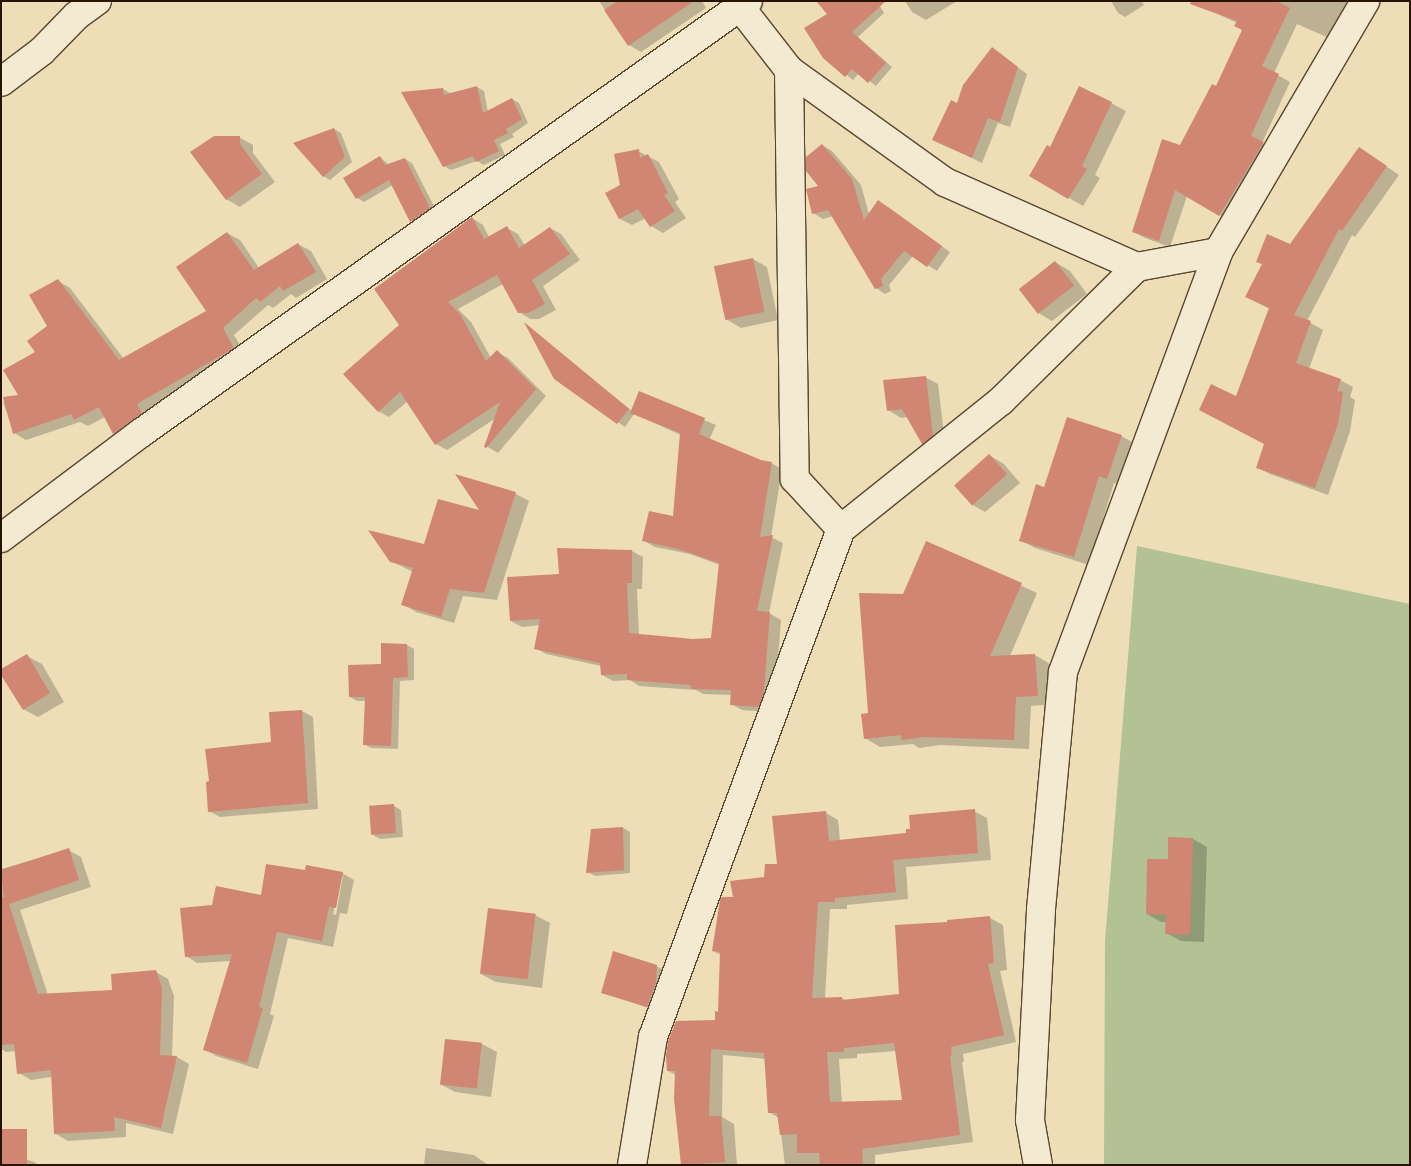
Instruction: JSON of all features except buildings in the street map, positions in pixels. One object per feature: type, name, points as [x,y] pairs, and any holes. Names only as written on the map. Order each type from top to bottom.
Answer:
[{"type":"street","points":[[1,82],[42,51],[76,16],[97,1]]},
{"type":"street","points":[[1038,1165],[1030,1120],[1041,909],[1063,672],[1218,252],[1365,1]]},
{"type":"street","points":[[1,538],[141,433],[744,4],[789,70],[944,182],[1136,267],[1218,252]]},
{"type":"street","points":[[789,70],[795,479],[841,529]]},
{"type":"street","points":[[632,1165],[653,1037],[841,529],[1001,401],[1136,267]]},
{"type":"green space","points":[[1137,546],[1410,604],[1410,1165],[1104,1165],[1105,941]]}]
